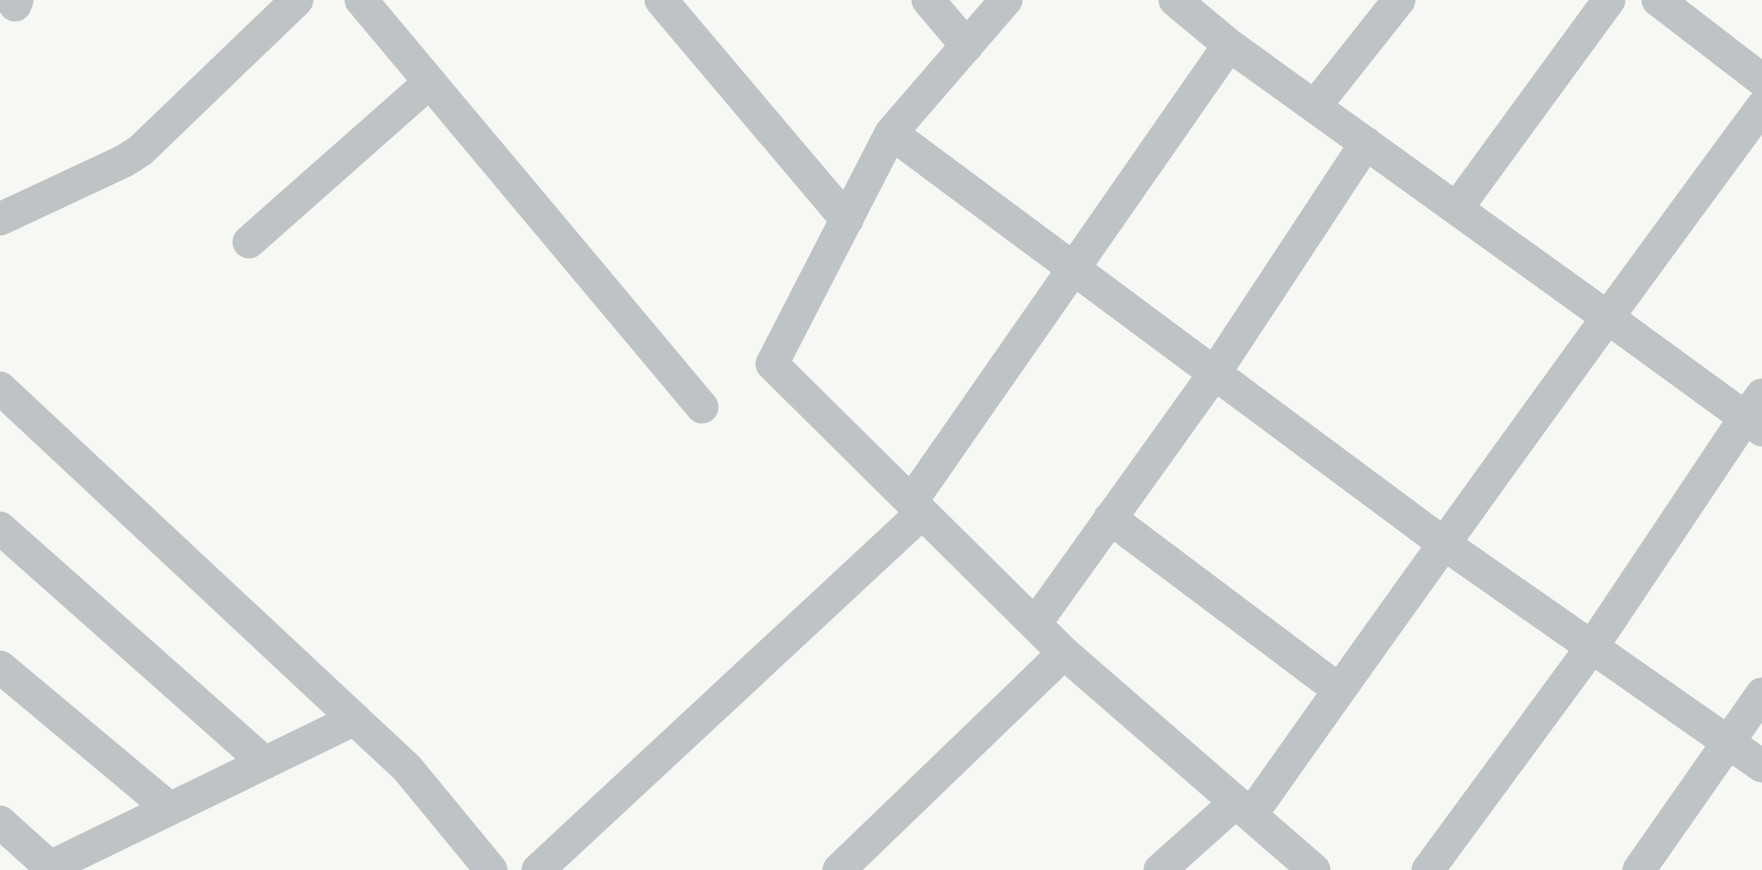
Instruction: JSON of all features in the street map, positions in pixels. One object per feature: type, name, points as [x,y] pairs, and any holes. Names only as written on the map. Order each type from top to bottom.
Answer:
[{"type":"street","points":[[0,219],[124,161],[140,151],[297,0]]},
{"type":"street","points":[[361,0],[702,407]]},
{"type":"street","points":[[661,0],[847,220]]},
{"type":"street","points":[[928,0],[967,46]]},
{"type":"street","points":[[1006,0],[891,133],[772,364],[1064,653],[1314,870]]},
{"type":"street","points":[[1175,0],[1229,45],[1607,317],[1756,414],[1592,647],[1428,870]]},
{"type":"street","points":[[1315,106],[1399,0]]},
{"type":"street","points":[[1457,208],[1610,0]]},
{"type":"street","points":[[1658,0],[1762,80]]},
{"type":"street","points":[[538,870],[917,507],[1072,268],[1229,45]]},
{"type":"street","points":[[249,242],[430,82]]},
{"type":"street","points":[[1160,870],[1243,808],[1339,690],[1443,543],[1762,107]]},
{"type":"street","points":[[891,133],[1443,543],[1762,766]]},
{"type":"street","points":[[1035,624],[1214,374],[1366,143]]},
{"type":"street","points":[[0,388],[407,768],[491,870]]},
{"type":"street","points":[[1110,518],[1339,690]]},
{"type":"street","points":[[0,528],[265,763]]},
{"type":"street","points":[[839,870],[1064,653]]},
{"type":"street","points":[[0,667],[170,809]]},
{"type":"street","points":[[1639,870],[1762,694]]},
{"type":"street","points":[[0,822],[50,867],[355,719]]}]
